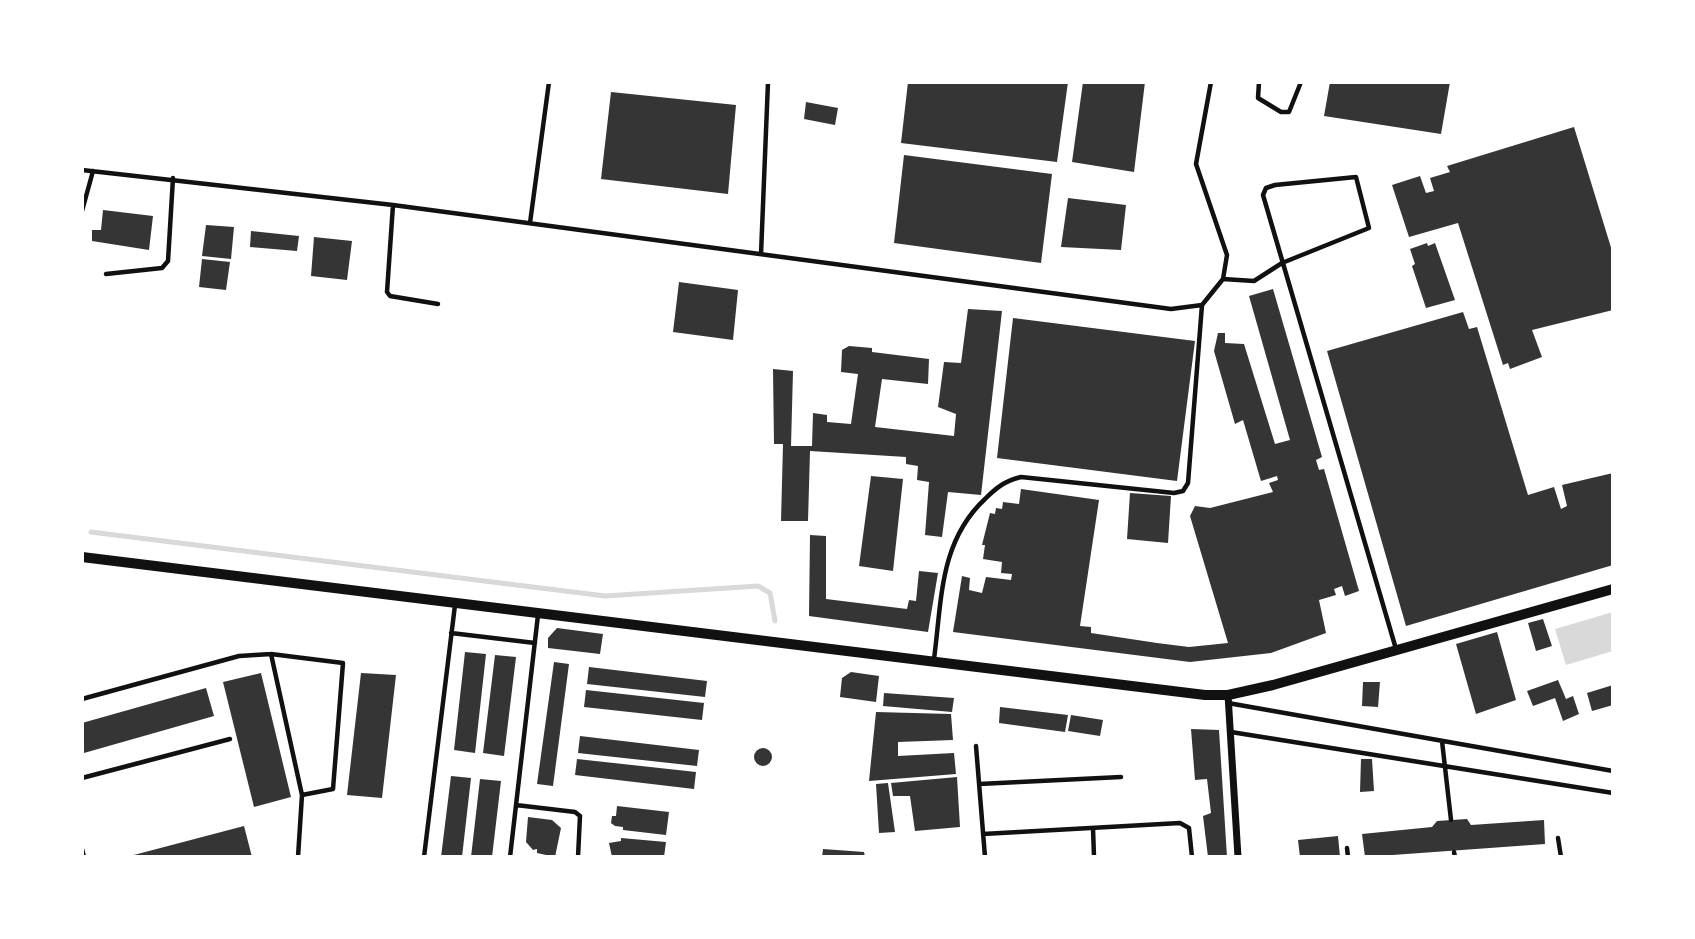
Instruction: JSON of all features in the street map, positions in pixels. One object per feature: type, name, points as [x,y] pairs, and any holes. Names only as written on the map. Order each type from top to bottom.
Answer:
[{"type":"street","points":[[82,557],[1228,699],[1613,589]]},
{"type":"street","points":[[1228,699],[1238,857]]},
{"type":"lane","points":[[530,223],[549,82]]},
{"type":"lane","points":[[761,254],[768,82]]},
{"type":"lane","points":[[934,662],[947,554],[968,515],[1005,481],[1021,477],[1174,493],[1183,491],[1188,483],[1202,305],[1223,279],[1227,255],[1196,164],[1211,82]]},
{"type":"lane","points":[[1259,82],[1258,98],[1281,112],[1289,112],[1301,82]]},
{"type":"lane","points":[[83,171],[173,178],[393,205],[1171,309],[1202,305]]},
{"type":"lane","points":[[82,211],[93,171]]},
{"type":"lane","points":[[1223,279],[1254,281],[1282,263],[1368,228],[1356,177],[1266,188],[1263,195],[1282,263],[1396,650]]},
{"type":"lane","points":[[106,274],[162,268],[168,261],[173,178]]},
{"type":"lane","points":[[393,205],[387,292],[390,296],[438,304]]},
{"type":"lane","points":[[424,857],[455,604]]},
{"type":"lane","points":[[510,857],[538,615]]},
{"type":"lane","points":[[451,633],[535,643]]},
{"type":"lane","points":[[82,699],[239,656],[271,654],[343,663],[333,789],[303,795]]},
{"type":"lane","points":[[271,654],[303,795],[298,857]]},
{"type":"lane","points":[[1228,699],[1613,771]]},
{"type":"lane","points":[[1230,732],[1613,793]]},
{"type":"lane","points":[[82,778],[230,739]]},
{"type":"lane","points":[[1442,741],[1451,820]]},
{"type":"lane","points":[[976,746],[985,857]]},
{"type":"lane","points":[[979,784],[1121,777]]},
{"type":"lane","points":[[516,805],[575,812],[580,816],[578,857]]},
{"type":"lane","points":[[983,834],[1180,823],[1189,828],[1192,857]]},
{"type":"lane","points":[[1093,828],[1094,857]]},
{"type":"lane","points":[[1558,838],[1560,857]]},
{"type":"lane","points":[[1347,848],[1348,857]]},
{"type":"lane","points":[[82,849],[85,857]]},
{"type":"shaded area","points":[[1613,612],[1613,651],[1566,665],[1555,629]]},
{"type":"building","points":[[908,82],[1068,82],[1057,162],[901,143]]},
{"type":"building","points":[[1083,82],[1145,82],[1134,172],[1072,162]]},
{"type":"building","points":[[1330,82],[1450,82],[1441,134],[1324,116]]},
{"type":"building","points":[[611,92],[736,105],[728,194],[601,179]]},
{"type":"building","points":[[806,102],[838,108],[835,125],[804,119]]},
{"type":"building","points":[[1574,127],[1613,254],[1613,310],[1532,330],[1542,357],[1510,369],[1508,363],[1503,365],[1458,223],[1409,237],[1392,185],[1420,176],[1426,193],[1434,191],[1430,178],[1450,172],[1447,166]]},
{"type":"building","points":[[904,155],[1052,174],[1041,263],[894,243]]},
{"type":"building","points":[[1068,198],[1126,205],[1121,250],[1061,247]]},
{"type":"building","points":[[103,210],[153,216],[149,250],[92,241],[92,230],[101,230]]},
{"type":"building","points":[[206,225],[234,227],[231,259],[202,256]]},
{"type":"building","points":[[251,231],[299,236],[297,251],[250,247]]},
{"type":"building","points":[[314,237],[352,241],[347,280],[311,276]]},
{"type":"building","points":[[1427,243],[1428,246],[1435,243],[1455,300],[1426,308],[1412,266],[1415,264],[1410,249]]},
{"type":"building","points":[[202,259],[230,262],[226,290],[199,287]]},
{"type":"building","points":[[679,282],[738,290],[733,340],[673,332]]},
{"type":"building","points":[[1273,289],[1322,457],[1316,460],[1319,470],[1324,469],[1359,591],[1345,596],[1342,586],[1334,589],[1336,595],[1319,600],[1326,633],[1271,653],[1190,662],[953,632],[962,576],[970,578],[969,590],[982,593],[986,577],[1011,580],[1012,574],[1001,573],[1002,562],[983,559],[985,545],[982,545],[990,513],[995,514],[996,508],[1002,509],[1003,502],[1019,504],[1021,489],[1099,500],[1080,626],[1091,627],[1091,633],[1189,647],[1228,643],[1190,516],[1195,506],[1210,508],[1273,492],[1269,483],[1278,480],[1277,476],[1261,481],[1243,420],[1235,424],[1214,351],[1218,333],[1225,333],[1225,343],[1244,344],[1275,444],[1290,440],[1249,296]]},
{"type":"building","points":[[968,309],[1002,311],[981,495],[948,492],[942,537],[925,535],[929,482],[917,480],[918,466],[906,464],[906,457],[810,451],[808,521],[781,521],[783,444],[774,444],[773,369],[793,371],[791,446],[812,446],[813,413],[827,415],[827,422],[851,424],[858,374],[841,372],[842,350],[849,346],[872,348],[872,352],[929,359],[928,384],[882,379],[875,427],[954,436],[956,414],[938,407],[944,362],[961,363]]},
{"type":"building","points":[[1463,312],[1469,329],[1477,327],[1528,495],[1554,487],[1561,509],[1567,506],[1562,485],[1613,473],[1613,565],[1406,626],[1327,351]]},
{"type":"building","points":[[1013,318],[1195,341],[1177,481],[997,458]]},
{"type":"building","points":[[871,476],[903,479],[893,571],[859,566]]},
{"type":"building","points":[[1130,493],[1171,496],[1168,543],[1127,539]]},
{"type":"building","points":[[810,535],[826,536],[826,599],[907,609],[909,600],[916,601],[919,571],[938,573],[928,632],[809,616]]},
{"type":"building","points":[[1543,619],[1552,646],[1536,651],[1528,623]]},
{"type":"building","points":[[557,628],[603,634],[600,654],[548,648],[548,638]]},
{"type":"building","points":[[1497,632],[1516,700],[1476,714],[1456,644]]},
{"type":"building","points":[[465,652],[486,654],[475,753],[454,750]]},
{"type":"building","points":[[495,655],[516,657],[504,756],[483,753]]},
{"type":"building","points":[[554,662],[569,664],[553,786],[537,784]]},
{"type":"building","points":[[589,667],[707,681],[705,697],[587,684]]},
{"type":"building","points":[[851,672],[879,676],[876,702],[840,697],[842,678]]},
{"type":"building","points":[[261,673],[291,797],[254,807],[223,682]]},
{"type":"building","points":[[361,673],[396,675],[382,798],[347,795]]},
{"type":"building","points":[[1558,680],[1566,699],[1573,696],[1579,714],[1563,721],[1555,698],[1533,706],[1527,691]]},
{"type":"building","points":[[1363,682],[1380,682],[1378,707],[1362,706]]},
{"type":"building","points":[[1613,685],[1613,705],[1592,711],[1587,693]]},
{"type":"building","points":[[206,688],[214,716],[84,753],[82,723]]},
{"type":"building","points":[[586,690],[704,703],[702,720],[584,707]]},
{"type":"building","points":[[884,693],[954,698],[952,712],[883,706]]},
{"type":"building","points":[[1000,707],[1068,715],[1065,732],[999,723]]},
{"type":"building","points":[[876,712],[951,714],[953,740],[898,742],[898,756],[954,753],[956,774],[869,781]]},
{"type":"building","points":[[1071,715],[1103,720],[1100,736],[1068,731]]},
{"type":"building","points":[[1191,729],[1219,730],[1227,857],[1208,857],[1203,816],[1211,813],[1207,779],[1195,780]]},
{"type":"building","points":[[580,736],[699,750],[697,766],[578,753]]},
{"type":"building","points":[[759,748],[767,748],[772,757],[770,764],[759,766],[754,761],[754,753]]},
{"type":"building","points":[[577,759],[696,772],[694,789],[575,775]]},
{"type":"building","points":[[1361,759],[1372,759],[1374,791],[1360,792]]},
{"type":"building","points":[[451,776],[471,778],[462,857],[441,857]]},
{"type":"building","points":[[957,777],[960,827],[915,831],[910,796],[893,796],[891,783]]},
{"type":"building","points":[[480,779],[501,781],[492,857],[471,857]]},
{"type":"building","points":[[888,783],[895,832],[879,833],[876,784]]},
{"type":"building","points":[[617,806],[669,812],[666,835],[623,830],[623,827],[615,826],[611,823],[612,816],[616,816]]},
{"type":"building","points":[[528,817],[552,820],[561,828],[555,857],[537,853],[537,849],[533,850],[526,842]]},
{"type":"building","points":[[1467,819],[1471,825],[1544,820],[1545,844],[1365,857],[1362,834],[1432,827],[1437,821]]},
{"type":"building","points":[[244,826],[252,857],[130,857],[130,856]]},
{"type":"building","points":[[1338,836],[1340,857],[1300,857],[1298,840]]},
{"type":"building","points":[[621,838],[666,842],[664,857],[612,857],[609,843],[621,841]]},
{"type":"building","points":[[823,849],[864,852],[865,857],[822,857]]},
{"type":"waterway","points":[[91,532],[605,596],[758,586],[770,593],[775,621]]}]
